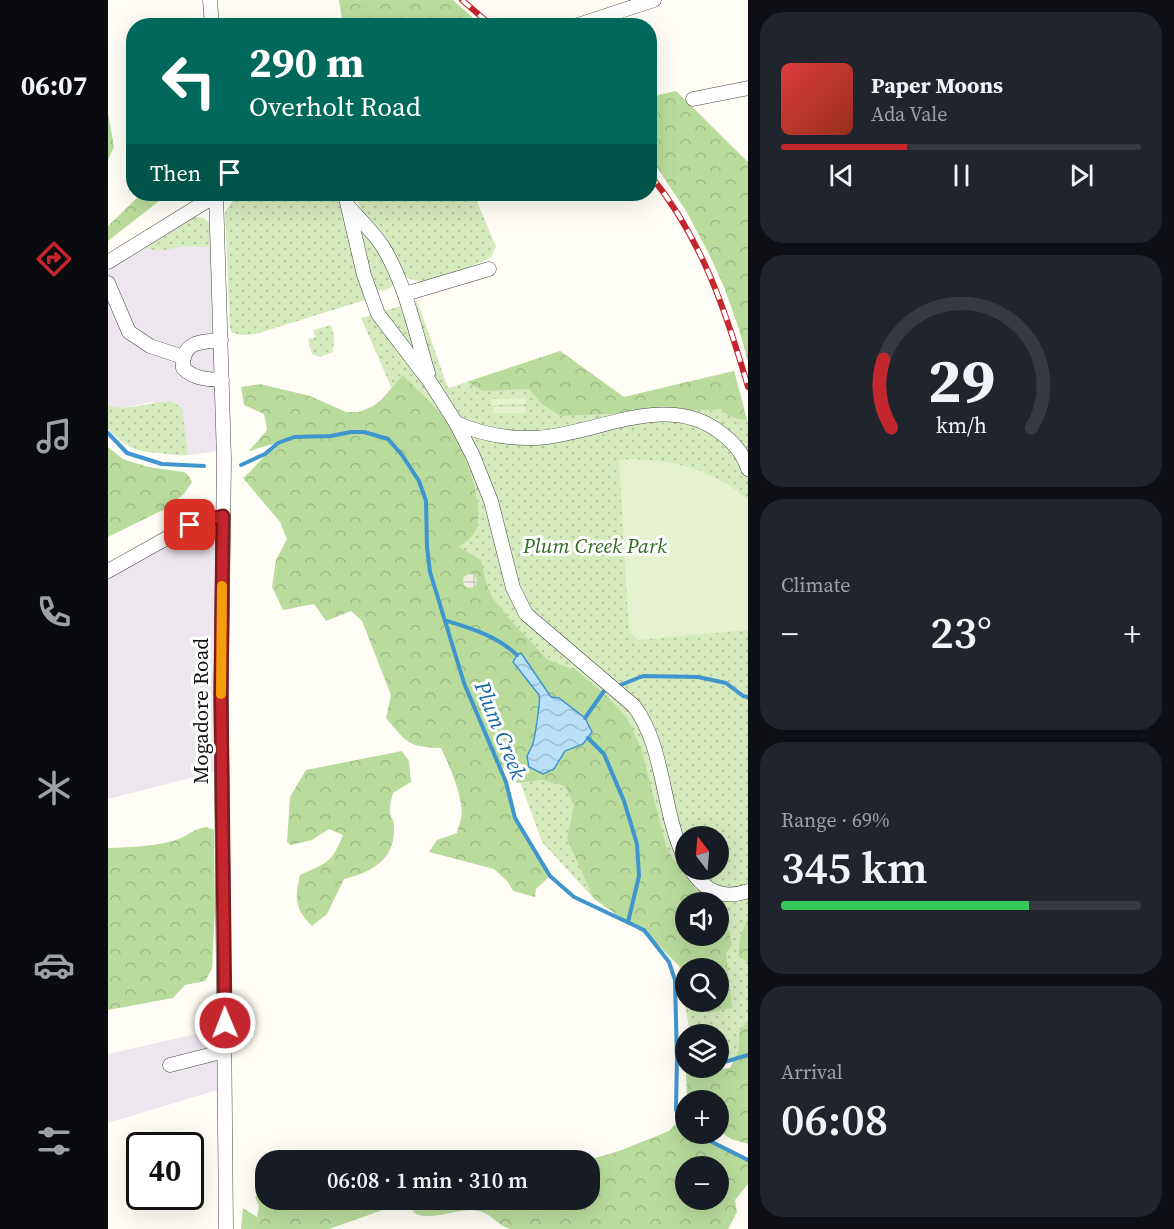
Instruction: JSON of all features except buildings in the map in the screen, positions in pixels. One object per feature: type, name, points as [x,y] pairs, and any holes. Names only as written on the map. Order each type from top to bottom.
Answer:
[{"type":"street","points":[[210,0],[211,18]]},
{"type":"street","points":[[599,18],[654,0]]},
{"type":"street","points":[[693,99],[748,88]]},
{"type":"street","points":[[108,262],[206,201]]},
{"type":"street","name":"Mogadore Road","points":[[217,201],[222,380],[221,694],[225,1229]]},
{"type":"street","points":[[347,201],[364,275],[378,314],[430,382],[456,423],[473,456],[490,501],[513,588],[526,614],[634,706],[643,719],[652,736],[675,835]]},
{"type":"street","points":[[348,201],[382,246],[405,294],[430,382]]},
{"type":"street","points":[[405,294],[489,269]]},
{"type":"street","points":[[108,283],[129,332],[150,346],[183,357]]},
{"type":"street","points":[[221,340],[198,342],[189,347],[183,357],[183,368],[190,375],[222,380]]},
{"type":"street","points":[[456,423],[497,436],[538,438],[651,416],[686,416],[702,421],[727,438],[741,453],[748,469]]},
{"type":"street","points":[[108,571],[190,525],[223,516]]},
{"type":"street","points":[[697,880],[710,891],[723,896],[748,891]]},
{"type":"street","points":[[170,1065],[225,1051]]},
{"type":"shaded area","points":[[195,217],[203,218],[209,223],[211,232],[219,451],[188,455],[185,434],[153,402],[119,409],[108,405],[108,271]]},
{"type":"shaded area","points":[[195,529],[206,531],[217,544],[214,772],[108,799],[108,571]]},
{"type":"shaded area","points":[[467,574],[473,574],[477,581],[473,588],[467,588],[463,584],[463,578]]},
{"type":"shaded area","points":[[218,1029],[221,1089],[108,1123],[108,1054]]},
{"type":"green space","points":[[339,0],[453,0],[473,18],[342,18]]},
{"type":"green space","points":[[676,91],[748,162],[748,362],[724,287],[708,252],[686,211],[657,168],[657,95]]},
{"type":"green space","points":[[108,114],[114,147],[108,160]]},
{"type":"green space","points":[[134,201],[159,201],[108,241],[108,226]]},
{"type":"green space","points":[[232,201],[339,201],[365,300],[256,334],[232,333],[225,212]]},
{"type":"green space","points":[[357,201],[477,201],[496,247],[492,256],[468,267],[425,280],[412,280],[401,274]]},
{"type":"green space","points":[[195,217],[203,218],[209,223],[210,247],[159,250],[146,248]]},
{"type":"green space","points":[[361,232],[376,245],[394,283],[388,289],[383,291],[375,289],[359,235]]},
{"type":"green space","name":"Plum Creek Park","points":[[417,301],[448,388],[560,351],[624,397],[734,371],[748,423],[748,1057],[729,1059],[729,1024],[688,1024],[686,1012],[729,1012],[729,958],[675,958],[645,921],[594,899],[542,842],[437,556],[441,501],[361,318]]},
{"type":"green space","points":[[331,325],[334,336],[333,352],[320,357],[312,354],[308,339],[315,337],[313,330]]},
{"type":"green space","points":[[560,351],[624,397],[734,371],[747,420],[733,417],[721,409],[561,416],[543,405],[529,389],[483,391],[467,382]]},
{"type":"green space","points":[[403,375],[447,422],[460,445],[472,476],[478,507],[475,532],[459,547],[481,560],[486,583],[493,599],[548,660],[577,671],[608,697],[627,718],[641,748],[667,850],[675,861],[675,880],[689,880],[697,892],[675,892],[675,946],[729,946],[729,931],[732,945],[726,953],[727,958],[675,958],[675,962],[653,940],[594,899],[567,839],[574,805],[565,786],[542,780],[516,783],[496,760],[506,782],[515,818],[550,876],[536,889],[535,897],[513,891],[508,882],[494,869],[429,852],[437,840],[457,833],[462,811],[459,793],[441,748],[415,745],[409,742],[386,718],[391,695],[362,621],[351,611],[326,621],[314,604],[283,610],[272,587],[276,560],[287,539],[280,522],[243,478],[280,442],[249,451],[267,430],[264,414],[244,405],[241,387],[260,384],[310,396],[346,412],[359,412],[381,400]]},
{"type":"green space","points":[[526,398],[526,404],[492,405],[491,399]]},
{"type":"green space","points":[[171,401],[182,408],[188,455],[137,449],[125,444],[108,429],[108,405],[131,407]]},
{"type":"green space","points":[[493,407],[525,407],[525,413],[493,413]]},
{"type":"green space","points":[[108,447],[123,459],[148,467],[184,472],[192,482],[184,494],[165,509],[108,537]]},
{"type":"green space","points":[[619,460],[654,460],[688,467],[719,480],[748,500],[748,630],[638,640],[629,631]]},
{"type":"green space","points":[[402,751],[409,761],[411,782],[393,793],[390,814],[394,825],[394,837],[387,855],[373,868],[344,879],[327,914],[312,926],[302,914],[297,902],[300,875],[328,861],[343,835],[329,829],[312,840],[291,845],[287,842],[290,797],[306,770]]},
{"type":"green space","points":[[207,827],[214,830],[215,910],[212,969],[205,981],[185,985],[173,998],[108,1010],[108,848],[167,842]]},
{"type":"green space","points":[[748,918],[748,962],[738,956],[740,939]]},
{"type":"green space","points":[[729,980],[732,1008],[729,1009]]},
{"type":"green space","points":[[748,1021],[748,1144],[729,1138],[729,1090],[687,1090],[686,1078],[729,1078],[729,1068],[739,1050],[739,1032]]},
{"type":"green space","points":[[675,1124],[675,1144],[716,1144],[748,1160],[748,1184],[735,1200],[737,1212],[728,1229],[511,1229],[490,1216],[474,1210],[600,1210],[600,1157],[669,1131]]},
{"type":"green space","points":[[243,1208],[257,1217],[258,1210],[383,1210],[329,1229],[241,1229]]},
{"type":"green space","points":[[413,1210],[474,1210],[430,1216],[414,1213]]},
{"type":"water","points":[[521,653],[551,697],[559,698],[585,718],[592,732],[583,744],[565,751],[554,769],[543,774],[529,767],[527,756],[534,739],[539,695],[513,662]]},
{"type":"waterway","name":"Plum Creek","points":[[241,465],[265,454],[278,443],[294,437],[331,436],[351,432],[364,432],[388,439],[402,455],[419,481],[426,501],[430,572],[464,683],[506,782],[515,818],[550,876],[574,897],[644,930],[669,962],[675,980],[676,1090]]},
{"type":"waterway","name":"Plum Creek","points":[[108,433],[127,453],[162,464],[204,466]]},
{"type":"waterway","points":[[447,621],[493,638],[517,655]]},
{"type":"waterway","points":[[618,686],[643,676],[698,677],[726,683],[743,696],[748,697]]},
{"type":"waterway","points":[[585,718],[604,691],[608,690]]},
{"type":"waterway","points":[[588,738],[604,754],[624,801],[637,844],[639,876],[628,922]]},
{"type":"waterway","points":[[729,1061],[748,1055]]},
{"type":"waterway","name":"Plum Creek","points":[[716,1144],[748,1160]]},
{"type":"railway","points":[[462,0],[483,18]]},
{"type":"railway","points":[[657,184],[698,249],[721,303],[748,387]]},
{"type":"slow traffic","points":[[221,694],[222,586]]},
{"type":"route","points":[[190,525],[201,520],[223,516],[221,694],[225,1023]]}]
